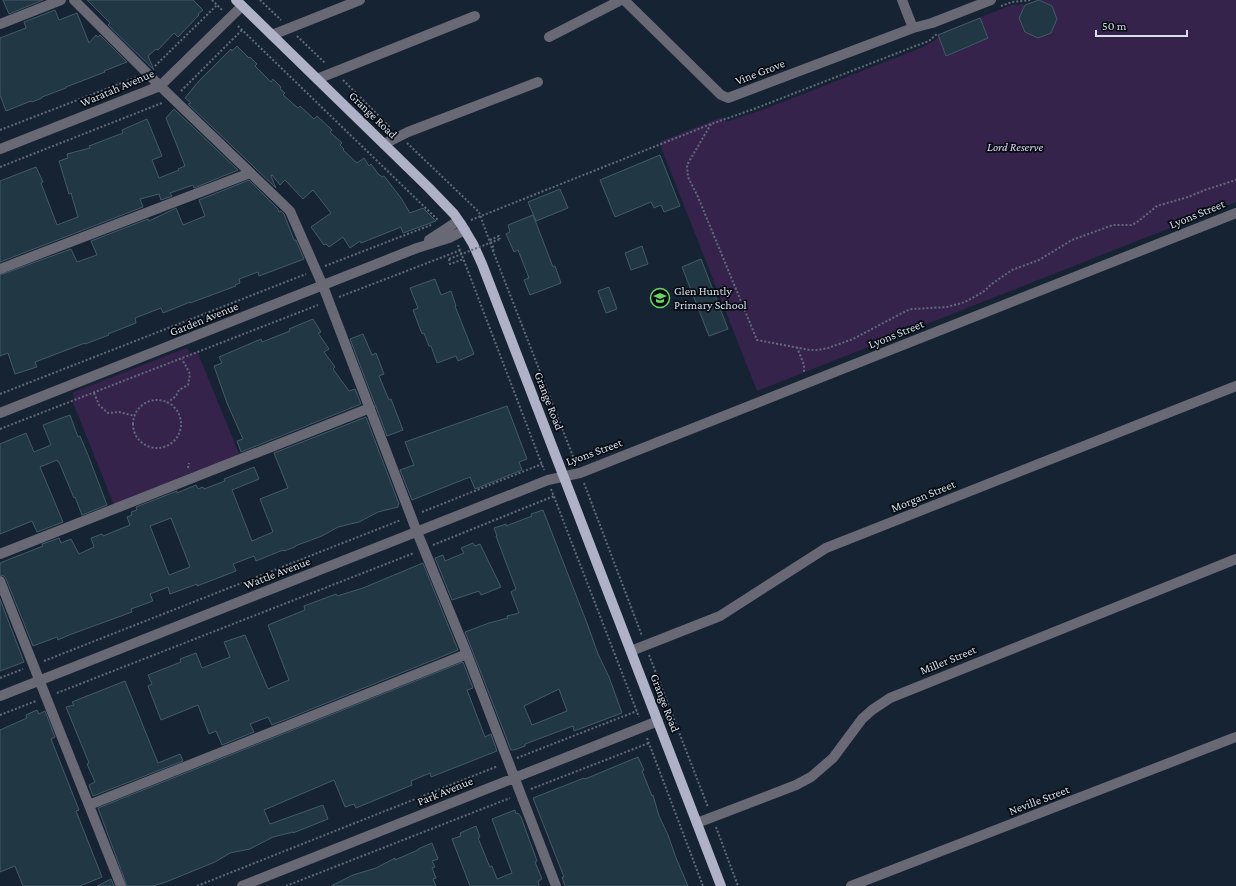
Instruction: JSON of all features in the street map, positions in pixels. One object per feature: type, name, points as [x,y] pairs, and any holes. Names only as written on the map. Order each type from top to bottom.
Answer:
[{"type":"main road","name":"Grange Road","points":[[239,3],[429,188],[454,214],[473,244],[564,476],[721,886]]},
{"type":"street","points":[[0,24],[61,0]]},
{"type":"street","points":[[74,0],[160,86],[290,211],[323,286],[417,532],[467,654],[556,886]]},
{"type":"street","points":[[272,35],[360,0]]},
{"type":"street","points":[[549,37],[621,0]]},
{"type":"street","name":"Vine Grove","points":[[624,0],[721,95],[728,98],[913,28]]},
{"type":"street","points":[[902,0],[913,28],[994,4]]},
{"type":"street","name":"Waratah Avenue","points":[[0,149],[160,86],[230,17],[239,3]]},
{"type":"street","points":[[317,79],[475,16]]},
{"type":"street","points":[[384,144],[408,132],[538,82]]},
{"type":"street","points":[[0,270],[250,173]]},
{"type":"street","name":"Lyons Street","points":[[564,476],[580,473],[1236,213]]},
{"type":"street","name":"Garden Avenue","points":[[0,413],[417,248],[447,234],[461,225]]},
{"type":"street","name":"Morgan Street","points":[[631,652],[720,616],[826,548],[1236,386]]},
{"type":"street","points":[[0,554],[370,408]]},
{"type":"street","name":"Wattle Avenue","points":[[0,696],[548,480],[564,476]]},
{"type":"street","name":"Miller Street","points":[[697,823],[796,785],[811,777],[833,758],[862,720],[872,710],[890,698],[1236,560]]},
{"type":"street","points":[[0,580],[121,886]]},
{"type":"street","points":[[89,805],[467,654]]},
{"type":"street","name":"Park Avenue","points":[[242,886],[658,721]]},
{"type":"street","name":"Neville Street","points":[[851,886],[1236,737]]},
{"type":"path","points":[[212,0],[439,221],[453,245],[457,243],[461,250],[703,886]]},
{"type":"path","points":[[994,4],[1032,0]]},
{"type":"path","points":[[0,130],[148,73],[218,5]]},
{"type":"path","points":[[461,225],[711,124],[754,109],[929,41],[943,29]]},
{"type":"path","points":[[711,124],[687,165],[688,177],[698,197],[757,340],[810,350],[828,348],[866,333],[901,313],[912,309],[947,308],[965,302],[983,292],[1012,270],[1039,260],[1072,240],[1109,227],[1136,223],[1158,206],[1236,180]]},
{"type":"path","points":[[0,394],[432,224]]},
{"type":"path","points":[[464,258],[450,264],[448,259],[500,239],[499,236],[490,240],[494,249],[493,251]]},
{"type":"path","points":[[0,430],[94,392],[461,250]]},
{"type":"path","points":[[798,347],[804,365],[805,374]]},
{"type":"path","points":[[167,403],[176,396],[178,390],[188,385],[190,374],[182,359]]},
{"type":"path","points":[[94,392],[99,405],[108,413],[119,412],[135,416]]},
{"type":"path","points":[[155,400],[163,401],[176,410],[181,423],[180,431],[170,444],[154,448],[145,445],[134,432],[133,424],[135,416],[139,409],[147,402],[155,400]]},
{"type":"path","points":[[0,678],[542,464]]},
{"type":"path","points":[[0,715],[424,549],[554,496]]},
{"type":"path","points":[[197,886],[637,711]]},
{"type":"path","points":[[286,886],[649,743]]},
{"type":"green space","name":"Lord Reserve","points":[[1037,0],[1236,0],[1236,202],[757,391],[659,142],[722,117],[726,121],[729,121],[765,109],[923,47],[934,41],[945,31],[1012,5],[1025,4]]},
{"type":"green space","points":[[186,348],[190,354],[197,351],[240,456],[114,505],[72,400],[74,399],[73,394],[74,392]]},
{"type":"building","points":[[3,0],[43,0],[9,14]]},
{"type":"building","points":[[87,0],[193,0],[203,10],[178,37],[174,33],[158,50],[156,49],[148,56],[154,70],[108,25],[110,23]]},
{"type":"building","points":[[1039,0],[1052,6],[1057,19],[1051,33],[1038,38],[1025,32],[1019,18],[1025,5]]},
{"type":"building","points":[[55,10],[59,20],[77,13],[89,43],[96,35],[98,37],[100,35],[127,62],[42,98],[6,111],[0,95],[0,38],[26,28],[24,22]]},
{"type":"building","points":[[980,18],[988,38],[946,56],[938,35]]},
{"type":"building","points":[[237,46],[257,64],[255,66],[271,82],[273,79],[281,87],[280,89],[285,93],[283,95],[298,108],[300,106],[314,119],[317,116],[332,130],[330,132],[342,143],[340,145],[344,149],[343,150],[357,163],[364,158],[369,166],[371,164],[379,175],[382,177],[384,176],[401,198],[410,213],[423,208],[436,221],[403,233],[401,227],[361,243],[360,241],[350,248],[343,237],[329,247],[326,244],[324,245],[311,227],[331,213],[313,190],[303,199],[285,180],[280,185],[272,175],[271,176],[276,188],[188,104],[191,103],[185,98],[198,82],[231,49],[232,51]]},
{"type":"building","points":[[174,109],[238,170],[194,188],[193,185],[170,193],[172,196],[161,200],[159,194],[140,199],[143,207],[0,262],[0,181],[36,167],[43,182],[41,183],[57,225],[78,217],[59,161],[68,158],[67,154],[90,148],[89,146],[123,133],[122,130],[147,119],[162,156],[152,160],[159,178],[179,170],[178,169],[185,166],[166,118]]},
{"type":"building","points":[[660,155],[680,206],[664,212],[661,205],[654,208],[651,202],[615,217],[600,180]]},
{"type":"building","points":[[249,180],[278,209],[279,212],[281,211],[284,214],[294,240],[296,240],[304,259],[259,276],[258,272],[239,279],[240,283],[235,285],[236,286],[163,313],[161,308],[135,318],[136,323],[108,334],[109,335],[35,362],[37,367],[15,374],[8,353],[0,356],[0,275],[71,249],[77,262],[97,255],[91,241],[148,219],[149,221],[176,208],[183,225],[205,216],[199,200]]},
{"type":"building","points":[[560,189],[568,208],[536,221],[528,202]]},
{"type":"building","points":[[533,215],[553,267],[555,266],[561,283],[530,295],[524,280],[529,278],[518,250],[514,252],[506,234],[510,232],[508,225]]},
{"type":"building","points":[[642,246],[648,264],[631,270],[625,253]]},
{"type":"building","points":[[701,259],[728,329],[709,336],[682,267]]},
{"type":"building","points":[[435,279],[441,295],[451,291],[455,306],[474,354],[458,361],[456,356],[437,363],[431,346],[429,346],[424,333],[422,334],[413,310],[418,308],[410,288]]},
{"type":"building","points":[[609,287],[617,309],[606,313],[598,291]]},
{"type":"building","points":[[313,319],[321,332],[318,333],[329,349],[324,352],[335,367],[333,369],[349,391],[355,389],[361,404],[241,452],[237,441],[243,439],[227,403],[214,366],[222,363],[219,357],[261,339],[262,342],[290,331],[289,329]]},
{"type":"building","points":[[363,334],[372,355],[376,353],[384,374],[379,376],[389,400],[391,399],[403,430],[387,436],[350,339]]},
{"type":"building","points":[[507,406],[527,459],[519,462],[522,470],[475,489],[470,477],[412,500],[400,470],[414,465],[405,442]]},
{"type":"building","points":[[70,415],[78,437],[80,436],[88,455],[107,505],[82,515],[57,460],[40,467],[63,522],[37,532],[32,521],[0,534],[0,444],[26,433],[34,452],[51,445],[43,425]]},
{"type":"building","points":[[366,417],[399,504],[398,507],[378,512],[359,522],[338,527],[322,536],[256,561],[254,556],[233,564],[236,571],[197,586],[197,584],[170,594],[168,587],[150,594],[153,601],[131,609],[132,612],[58,640],[57,637],[33,646],[6,579],[4,576],[0,575],[0,563],[59,538],[61,543],[71,539],[79,554],[94,547],[91,538],[102,534],[103,536],[130,525],[127,517],[132,515],[131,512],[137,510],[136,507],[196,485],[198,489],[203,487],[204,489],[254,467],[259,479],[232,490],[252,541],[273,532],[260,499],[288,488],[274,453]],"holes":[[[171,518],[190,567],[169,575],[150,526]]]},
{"type":"building","points":[[543,510],[622,713],[574,731],[573,726],[525,744],[525,746],[511,750],[465,632],[519,613],[511,592],[516,589],[494,528],[506,524],[506,526],[532,516],[531,514]],"holes":[[[559,689],[567,711],[532,725],[524,706]]]},
{"type":"building","points":[[473,543],[475,546],[480,544],[501,587],[481,595],[479,591],[452,600],[435,558],[443,555],[445,561],[464,553],[461,548]]},
{"type":"building","points":[[423,563],[458,650],[272,725],[268,717],[250,724],[254,732],[222,745],[216,731],[209,734],[198,705],[161,720],[148,686],[152,684],[148,675],[181,662],[180,659],[196,653],[202,668],[230,657],[224,642],[245,635],[268,689],[289,680],[268,625],[305,610],[304,606],[336,594],[337,596],[363,588]]},
{"type":"building","points":[[0,599],[24,662],[0,671]]},
{"type":"building","points":[[463,662],[473,688],[467,690],[485,737],[491,734],[497,751],[431,777],[430,773],[411,781],[412,785],[356,808],[354,804],[345,807],[334,780],[264,810],[270,824],[323,805],[328,819],[293,833],[273,837],[250,849],[230,853],[215,862],[166,882],[153,886],[127,886],[98,808]]},
{"type":"building","points":[[125,681],[158,763],[180,754],[183,761],[93,796],[89,785],[95,782],[87,764],[89,763],[66,707],[74,705],[72,702]]},
{"type":"building","points":[[37,710],[39,714],[45,711],[55,737],[51,739],[79,810],[76,811],[102,877],[80,886],[23,886],[15,866],[0,872],[0,730],[27,718],[26,715]]},
{"type":"building","points":[[638,757],[644,770],[642,771],[652,796],[653,795],[659,816],[688,886],[565,886],[562,877],[564,877],[533,798],[584,778],[585,779]]},
{"type":"building","points":[[515,810],[516,814],[518,813],[521,817],[537,861],[535,862],[542,879],[538,881],[539,886],[470,886],[452,839],[461,836],[460,833],[476,826],[480,837],[478,838],[489,865],[490,867],[492,866],[497,879],[512,873],[492,819]]},
{"type":"building","points":[[432,843],[438,859],[432,861],[435,867],[432,868],[436,878],[433,879],[436,886],[331,886],[353,875],[376,868],[395,858],[395,860]]},
{"type":"building","points":[[111,879],[114,886],[97,886]]},
{"type":"place","name":"Glen Huntly Primary School","points":[[660,298]]}]
